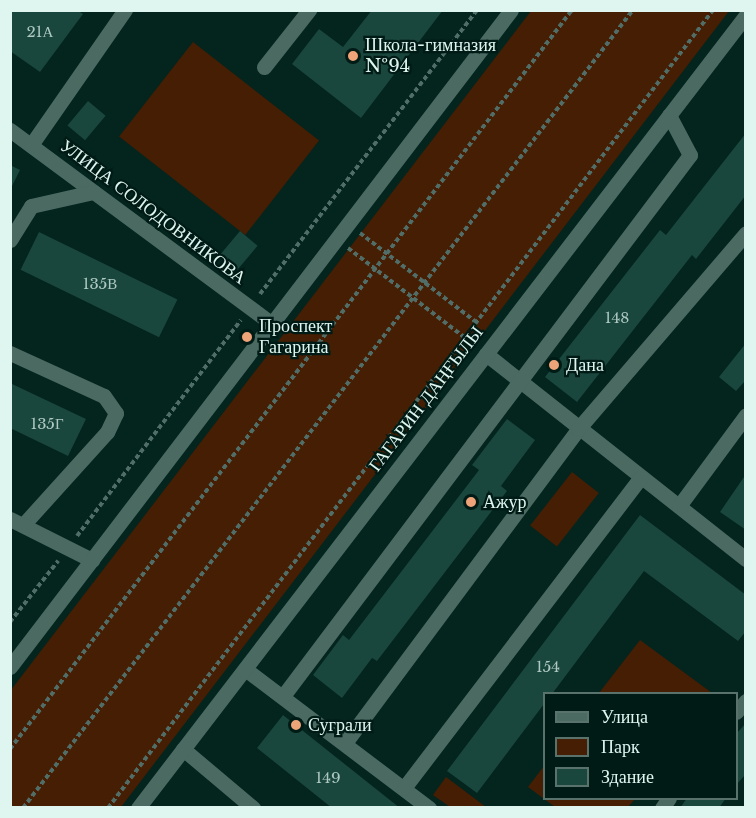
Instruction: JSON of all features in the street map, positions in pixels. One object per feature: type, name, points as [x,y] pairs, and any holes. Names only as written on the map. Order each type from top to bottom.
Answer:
[{"type":"street","points":[[31,145],[125,10]]},
{"type":"street","points":[[264,67],[309,10]]},
{"type":"street","points":[[10,667],[511,10]]},
{"type":"street","name":"ГАГАРИН ДАҢҒЫЛЫ","points":[[138,807],[746,15]]},
{"type":"street","points":[[284,696],[690,155],[669,116]]},
{"type":"street","name":"УЛИЦА СОЛОДОВНИКОВА","points":[[10,130],[272,324]]},
{"type":"street","points":[[10,240],[31,206],[93,192]]},
{"type":"street","points":[[345,743],[578,429],[746,233]]},
{"type":"street","points":[[10,353],[104,396],[116,413],[107,432],[17,522],[92,560]]},
{"type":"street","points":[[486,354],[578,429],[746,559]]},
{"type":"street","points":[[679,506],[746,415]]},
{"type":"street","points":[[404,788],[642,477]]},
{"type":"street","points":[[245,669],[284,696],[429,807]]},
{"type":"street","points":[[183,749],[254,807]]},
{"type":"path","points":[[10,749],[572,10]]},
{"type":"path","points":[[23,807],[633,10]]},
{"type":"path","points":[[108,807],[713,10]]},
{"type":"path","points":[[359,232],[476,322]]},
{"type":"path","points":[[348,247],[464,337]]},
{"type":"green space","points":[[531,11],[729,11],[121,807],[11,807],[11,690]]},
{"type":"green space","points":[[193,42],[319,141],[245,235],[119,137]]},
{"type":"green space","points":[[572,472],[599,493],[557,547],[530,526]]},
{"type":"green space","points":[[640,640],[711,692],[600,692]]},
{"type":"green space","points":[[543,767],[543,798],[528,787]]},
{"type":"green space","points":[[446,777],[486,807],[450,807],[433,795]]},
{"type":"green space","points":[[546,800],[634,800],[628,807],[555,807]]},
{"type":"building","points":[[10,10],[77,10],[83,14],[40,72],[10,51]]},
{"type":"building","name":"Школа-гимназия №94","points":[[372,10],[443,10],[361,118],[292,64],[319,29],[343,47]]},
{"type":"building","points":[[88,101],[106,116],[85,140],[67,126]]},
{"type":"building","points":[[746,133],[746,195],[696,259],[692,255],[577,402],[545,377],[660,230],[666,235]]},
{"type":"building","points":[[10,165],[20,170],[10,190]]},
{"type":"building","points":[[240,231],[258,246],[237,270],[219,256]]},
{"type":"building","points":[[39,232],[177,300],[159,337],[21,270]]},
{"type":"building","points":[[746,343],[746,380],[736,391],[719,377]]},
{"type":"building","points":[[10,383],[86,419],[68,456],[10,428]]},
{"type":"building","points":[[507,419],[535,440],[501,486],[507,491],[377,661],[372,658],[342,698],[313,675],[343,635],[349,640],[479,470],[472,465]]},
{"type":"building","points":[[746,474],[746,530],[720,512]]},
{"type":"building","points":[[640,515],[746,595],[746,631],[738,641],[644,571],[553,692],[543,692],[543,705],[477,793],[447,771]]},
{"type":"building","points":[[283,715],[400,808],[332,808],[257,748]]},
{"type":"building","points":[[746,723],[746,774],[738,783],[738,732]]},
{"type":"building","points":[[686,800],[725,800],[719,808],[680,808]]},
{"type":"place","name":"Школа-гимназия №94","points":[[353,56]]},
{"type":"place","name":"Проспект Гагарина","points":[[247,337]]},
{"type":"place","name":"Дана","points":[[554,365]]},
{"type":"place","name":"Ажур","points":[[471,502]]},
{"type":"place","name":"Суграли","points":[[296,725]]}]
